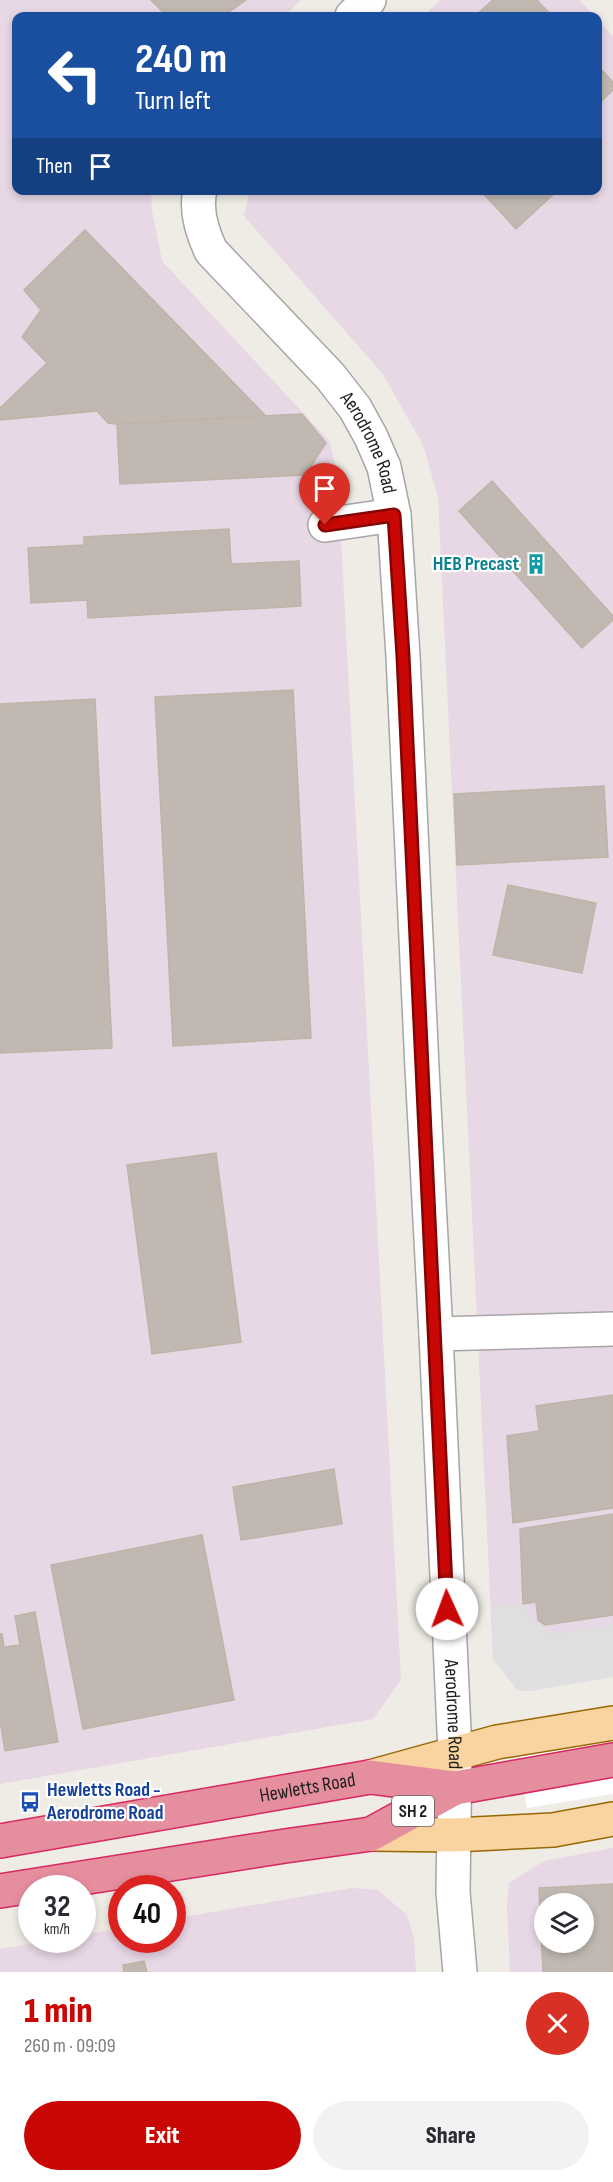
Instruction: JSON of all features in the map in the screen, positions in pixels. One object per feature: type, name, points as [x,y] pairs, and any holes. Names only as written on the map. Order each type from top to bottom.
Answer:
[{"type":"highway","name":"SH 2","points":[[370,1777],[454,1788],[613,1760]]},
{"type":"highway","name":"Hewletts Road","points":[[0,1841],[370,1777]]},
{"type":"highway","name":"SH 2","points":[[371,1834],[454,1788]]},
{"type":"highway","points":[[0,1892],[371,1834]]},
{"type":"main road","name":"Hewletts Road","points":[[370,1777],[497,1742],[613,1723]]},
{"type":"main road","points":[[371,1834],[454,1835],[553,1830],[613,1820]]},
{"type":"street","points":[[356,12],[369,0]]},
{"type":"street","name":"Aerodrome Road","points":[[199,195],[198,207],[201,224],[211,251],[330,376],[355,408],[384,467],[394,515],[404,667],[455,1753],[453,1892],[460,1972]]},
{"type":"street","points":[[325,525],[394,515]]},
{"type":"street","points":[[436,1334],[613,1329]]},
{"type":"shaded area","points":[[0,0],[301,0],[288,12],[12,12],[12,195],[151,195],[162,261],[330,442],[338,480],[401,1680],[373,1719],[0,1784]]},
{"type":"shaded area","points":[[441,0],[579,0],[591,12],[428,12]]},
{"type":"shaded area","points":[[602,24],[613,36],[613,1677],[521,1691],[493,1659],[438,497],[423,445],[382,373],[244,216],[249,195],[602,195]]},
{"type":"shaded area","points":[[527,1605],[529,1618],[551,1634],[613,1624],[613,1677],[531,1691],[521,1691],[516,1688],[493,1659],[491,1606]]},
{"type":"shaded area","points":[[613,1848],[613,1972],[510,1972],[507,1907],[509,1883],[544,1861]]},
{"type":"shaded area","points":[[351,1888],[378,1890],[407,1915],[414,1938],[416,1972],[0,1972],[0,1949],[18,1946],[18,1953],[96,1953],[96,1933],[108,1930],[108,1953],[186,1953],[186,1917]]},
{"type":"pier","points":[[613,1734],[613,1794],[527,1808],[519,1751]]},
{"type":"building","points":[[151,0],[246,0],[229,12],[163,12]]},
{"type":"building","points":[[493,0],[537,0],[548,12],[480,12]]},
{"type":"building","points":[[602,70],[613,82],[613,90],[602,100]]},
{"type":"building","points":[[485,195],[553,195],[516,229]]},
{"type":"building","points":[[85,230],[266,416],[117,424],[108,423],[97,411],[0,420],[0,408],[47,363],[22,337],[41,310],[24,290]]},
{"type":"building","points":[[302,414],[326,443],[305,475],[120,484],[117,424]]},
{"type":"building","name":"HEB Precast","points":[[492,481],[613,616],[613,620],[582,648],[459,511]]},
{"type":"building","points":[[229,529],[231,564],[299,561],[301,606],[88,618],[87,600],[31,603],[28,548],[84,545],[84,537]]},
{"type":"building","points":[[293,690],[311,1038],[173,1046],[155,697]]},
{"type":"building","points":[[95,699],[112,1048],[0,1053],[0,704]]},
{"type":"building","points":[[604,786],[608,857],[457,865],[454,794]]},
{"type":"building","points":[[508,885],[596,903],[582,973],[493,955]]},
{"type":"building","points":[[216,1153],[241,1342],[152,1354],[127,1165]]},
{"type":"building","points":[[613,1395],[613,1508],[513,1523],[507,1436],[539,1431],[536,1406]]},
{"type":"building","points":[[334,1469],[342,1524],[241,1540],[233,1487]]},
{"type":"building","points":[[613,1514],[613,1615],[545,1625],[538,1620],[536,1602],[523,1604],[520,1529]]},
{"type":"building","points":[[202,1535],[234,1700],[83,1729],[51,1565]]},
{"type":"building","points":[[35,1612],[58,1742],[5,1751],[0,1720],[0,1634],[2,1634],[4,1647],[20,1645],[15,1616]]},
{"type":"building","points":[[613,1884],[613,1972],[543,1972],[542,1953],[594,1953],[594,1893],[539,1893],[539,1888]]},
{"type":"building","points":[[144,1961],[147,1972],[124,1972],[123,1965]]},
{"type":"place","name":"HEB Precast","points":[[536,564]]},
{"type":"place","name":"Hewletts Road - Aerodrome Road","points":[[30,1802]]},
{"type":"route","points":[[325,525],[394,515],[437,1352],[447,1609]]}]
